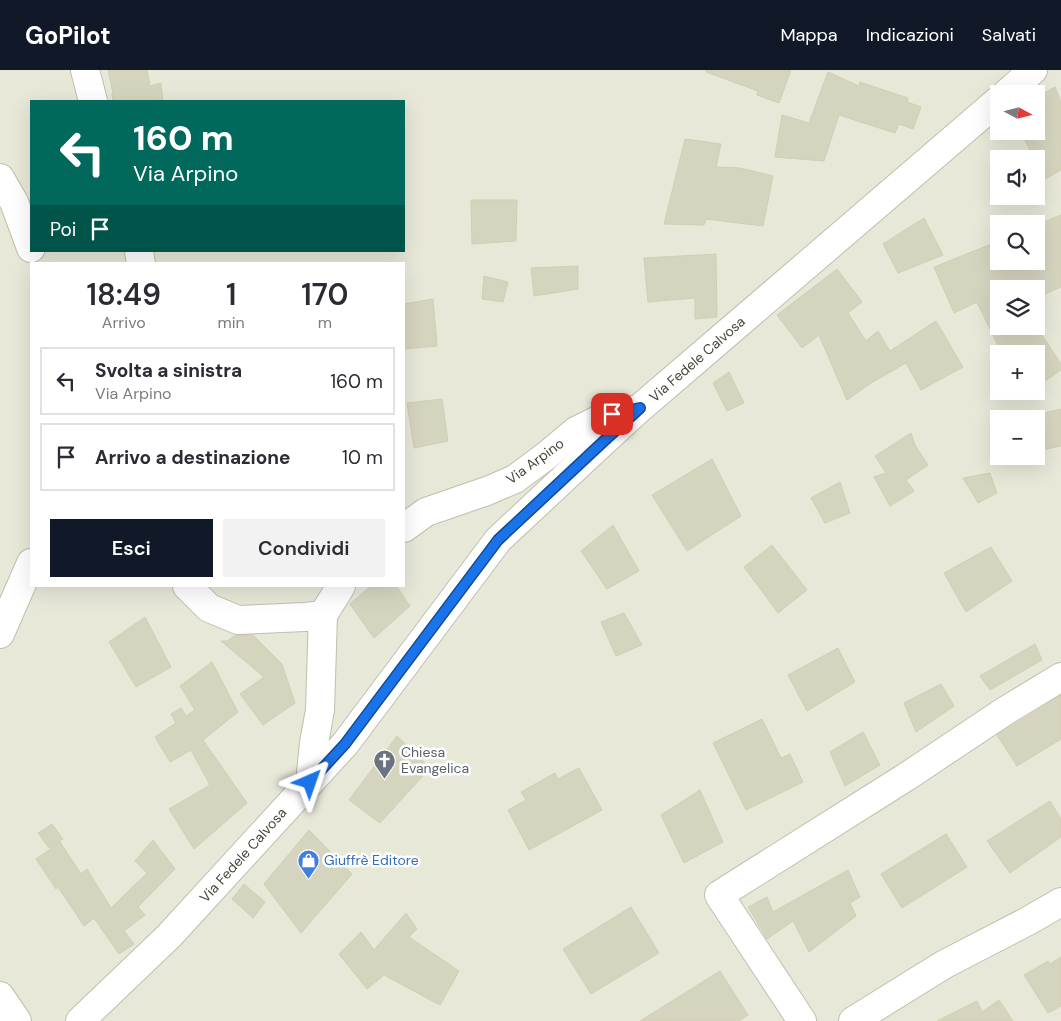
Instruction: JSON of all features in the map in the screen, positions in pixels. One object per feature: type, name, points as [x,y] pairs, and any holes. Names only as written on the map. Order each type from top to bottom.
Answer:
[{"type":"street","points":[[85,70],[93,100]]},
{"type":"street","points":[[1016,85],[1033,70]]},
{"type":"street","name":"Via Fedele Calvosa","points":[[80,1021],[170,936],[345,744],[498,540],[640,408],[990,108]]},
{"type":"street","points":[[0,178],[14,202],[30,245]]},
{"type":"street","name":"Via Arpino","points":[[405,527],[426,512],[487,491],[515,479],[576,430],[612,414],[640,408]]},
{"type":"street","points":[[0,634],[30,565]]},
{"type":"street","points":[[188,587],[209,608],[238,620],[323,615]]},
{"type":"street","points":[[310,782],[320,710],[323,615],[340,587]]},
{"type":"street","points":[[802,1021],[719,895],[1061,677]]},
{"type":"street","points":[[853,1021],[945,964],[1061,902]]},
{"type":"street","points":[[0,996],[16,1021]]},
{"type":"shaded area","points":[[0,70],[1061,70],[1061,1021],[0,1021]]},
{"type":"building","points":[[108,70],[147,70],[150,86],[161,83],[163,100],[113,100]]},
{"type":"building","points":[[706,70],[791,70],[779,103],[757,95],[758,91],[706,72]]},
{"type":"building","points":[[828,72],[859,86],[860,82],[908,98],[907,102],[921,107],[913,129],[899,124],[895,133],[839,115],[824,161],[775,157],[782,115],[809,123]]},
{"type":"building","points":[[1055,87],[1061,102],[1061,170],[1045,179],[1045,150],[1030,150],[1025,140],[1045,140],[1045,93]]},
{"type":"building","points":[[685,139],[721,144],[716,167],[740,168],[773,176],[763,226],[706,219],[704,225],[664,224]]},
{"type":"building","points":[[471,200],[517,200],[516,241],[472,244]]},
{"type":"building","points":[[1061,215],[1061,287],[1045,294],[1045,280],[990,280],[990,329],[977,302],[954,313],[934,267],[990,245],[990,270],[1045,270],[1045,221]]},
{"type":"building","points":[[924,218],[943,255],[898,273],[883,244]]},
{"type":"building","points":[[716,254],[717,317],[695,319],[695,298],[648,302],[644,258]]},
{"type":"building","points":[[578,266],[578,289],[534,296],[531,268]]},
{"type":"building","points":[[837,269],[862,302],[848,313],[866,341],[878,331],[890,351],[936,321],[963,367],[921,390],[906,363],[871,383],[847,400],[819,335],[802,348],[777,315]]},
{"type":"building","points":[[484,276],[508,282],[503,302],[482,299]]},
{"type":"building","points":[[433,299],[437,346],[405,349],[405,304]]},
{"type":"building","points":[[993,335],[1042,335],[1061,364],[1061,370],[1045,381],[1045,345],[998,345]]},
{"type":"building","points":[[729,372],[744,403],[727,411],[713,383]]},
{"type":"building","points":[[442,399],[448,441],[414,448],[407,403]]},
{"type":"building","points":[[1061,409],[1061,446],[1045,449],[1045,413]]},
{"type":"building","points":[[911,433],[915,445],[928,465],[906,480],[914,491],[890,506],[874,477],[886,473],[875,456]]},
{"type":"building","points":[[712,459],[741,516],[687,551],[652,495]]},
{"type":"building","points":[[990,473],[997,493],[978,503],[963,478]]},
{"type":"building","points":[[840,482],[850,513],[825,523],[811,498]]},
{"type":"building","points":[[613,525],[639,571],[607,589],[581,551]]},
{"type":"building","points":[[772,545],[807,590],[778,613],[744,567]]},
{"type":"building","points":[[991,547],[1012,581],[966,612],[944,573]]},
{"type":"building","points":[[370,587],[397,587],[410,606],[374,638],[350,604]]},
{"type":"building","points":[[624,613],[642,645],[616,656],[601,622]]},
{"type":"building","points":[[145,617],[171,667],[136,687],[109,642]]},
{"type":"building","points":[[236,635],[253,635],[282,664],[295,703],[263,725],[240,694],[264,677],[221,641],[227,641]]},
{"type":"building","points":[[1035,644],[1042,660],[990,690],[980,676]]},
{"type":"building","points":[[838,648],[855,682],[807,711],[788,675]]},
{"type":"building","points":[[212,662],[238,712],[203,740],[247,803],[194,849],[169,809],[210,785],[191,750],[170,762],[155,737],[176,723],[171,714],[181,708],[186,716],[195,710],[180,686]]},
{"type":"building","points":[[941,684],[954,706],[916,732],[904,703]]},
{"type":"building","points":[[1061,695],[1061,739],[1017,766],[997,735]]},
{"type":"building","points":[[762,719],[781,758],[790,754],[803,782],[746,810],[713,743]]},
{"type":"building","points":[[863,732],[880,765],[845,786],[830,752]]},
{"type":"building","points":[[397,736],[430,768],[380,823],[349,800]]},
{"type":"building","points":[[579,768],[602,810],[529,850],[508,810],[526,800],[521,792],[555,773],[558,779]]},
{"type":"building","points":[[700,790],[723,842],[684,863],[661,815]]},
{"type":"building","points":[[1050,801],[1061,819],[1061,837],[1010,873],[987,841]]},
{"type":"building","points":[[52,824],[63,839],[49,848],[38,833]]},
{"type":"building","name":"Giuffrè Editore","points":[[309,830],[352,874],[301,933],[264,884]]},
{"type":"building","points":[[946,834],[967,867],[902,908],[881,874]]},
{"type":"building","points":[[153,840],[175,869],[138,907],[145,915],[124,931],[134,944],[119,954],[94,918],[84,926],[58,887],[56,889],[36,859],[60,842],[81,874],[87,869],[111,908],[147,873],[135,861]]},
{"type":"building","points":[[848,870],[860,897],[850,903],[856,916],[809,952],[793,921],[767,939],[748,907],[767,897],[773,912]]},
{"type":"building","points":[[244,884],[265,902],[253,918],[232,899]]},
{"type":"building","points":[[631,907],[659,953],[591,994],[563,949]]},
{"type":"building","points":[[406,913],[417,929],[409,937],[459,971],[440,1005],[384,975],[367,989],[339,954],[361,932],[374,950]]},
{"type":"building","points":[[1061,957],[1061,1006],[1048,1013],[1024,975],[1048,961],[1050,964]]},
{"type":"building","points":[[720,971],[748,1015],[739,1021],[640,1021]]},
{"type":"building","points":[[999,1000],[1013,1021],[937,1021],[977,1001],[982,1012]]},
{"type":"place","name":"Chiesa Evangelica","points":[[385,779]]},
{"type":"place","name":"Giuffrè Editore","points":[[308,879]]},
{"type":"route","points":[[310,782],[345,744],[498,540],[640,408],[612,414]]}]
